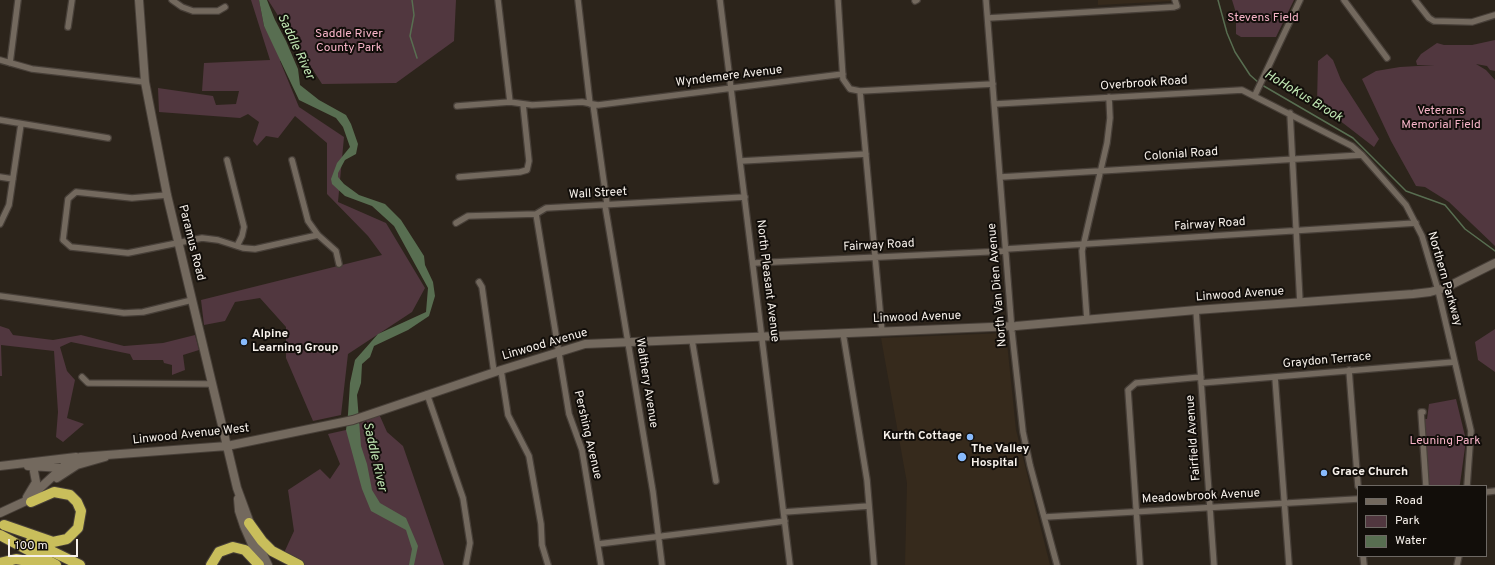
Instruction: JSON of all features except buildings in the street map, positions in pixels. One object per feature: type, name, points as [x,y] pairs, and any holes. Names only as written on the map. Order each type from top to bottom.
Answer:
[{"type":"highway","points":[[1,520],[41,540],[53,542],[68,539],[78,528],[81,511],[77,502],[70,495],[60,492],[51,493],[31,502]]},
{"type":"highway","points":[[1,520],[56,565]]},
{"type":"highway","points":[[1,520],[36,544],[80,565]]},
{"type":"highway","points":[[249,523],[272,551],[298,565]]},
{"type":"highway","points":[[211,565],[219,552],[233,547],[245,550],[260,565]]},
{"type":"highway","points":[[0,563],[16,559],[46,565]]},
{"type":"main road","name":"Paramus Road","points":[[139,0],[145,82],[167,195],[237,488],[249,523],[268,565]]},
{"type":"main road","name":"Linwood Avenue","points":[[345,422],[497,371],[585,344],[1012,326],[1430,292],[1438,290],[1495,263]]},
{"type":"main road","name":"Linwood Avenue West","points":[[109,456],[227,446],[345,422]]},
{"type":"main road","points":[[0,466],[32,461],[109,456]]},
{"type":"main road","points":[[20,464],[71,468],[109,456]]},
{"type":"main road","points":[[1,520],[26,501],[61,468],[80,457]]},
{"type":"main road","points":[[1,520],[32,491],[36,479],[33,466]]},
{"type":"main road","points":[[1,520],[22,509],[71,468]]},
{"type":"main road","name":"Paramus Road","points":[[237,488],[241,518],[260,565]]},
{"type":"street","points":[[10,63],[18,0]]},
{"type":"street","points":[[68,28],[72,0]]},
{"type":"street","points":[[172,0],[182,7],[196,11],[218,11],[225,7]]},
{"type":"street","points":[[498,0],[510,102]]},
{"type":"street","name":"Walthery Avenue","points":[[578,0],[606,205],[659,536],[662,565]]},
{"type":"street","name":"North Pleasant Avenue","points":[[720,0],[763,336],[790,565]]},
{"type":"street","points":[[838,0],[843,80],[847,87],[854,91],[993,84]]},
{"type":"street","name":"North Van Dien Avenue","points":[[986,0],[1012,326],[1023,432],[1030,465],[1057,565]]},
{"type":"street","points":[[1255,95],[1264,79],[1300,0]]},
{"type":"street","points":[[1344,0],[1387,58]]},
{"type":"street","points":[[1415,0],[1429,18],[1434,21],[1472,22],[1495,15]]},
{"type":"street","points":[[988,18],[1176,3]]},
{"type":"street","points":[[0,60],[32,69],[145,82]]},
{"type":"street","name":"Wyndemere Avenue","points":[[457,106],[510,102],[523,104],[582,102],[598,105],[843,74]]},
{"type":"street","name":"Overbrook Road","points":[[995,104],[1237,89],[1255,95],[1290,113]]},
{"type":"street","points":[[860,91],[882,332]]},
{"type":"street","points":[[1087,320],[1083,244],[1109,131],[1109,97]]},
{"type":"street","points":[[459,177],[520,172],[527,170],[529,166],[523,104]]},
{"type":"street","points":[[1290,113],[1300,303]]},
{"type":"street","name":"Northern Parkway","points":[[1290,113],[1345,141],[1362,155],[1406,205],[1416,223],[1438,290],[1470,431],[1467,485]]},
{"type":"street","points":[[0,120],[108,138]]},
{"type":"street","points":[[0,224],[9,205],[21,124]]},
{"type":"street","points":[[741,161],[866,154]]},
{"type":"street","name":"Colonial Road","points":[[1000,177],[1292,158],[1362,155]]},
{"type":"street","points":[[227,160],[244,227],[242,236],[237,246]]},
{"type":"street","points":[[292,160],[305,214],[318,235],[336,251],[339,264]]},
{"type":"street","points":[[0,177],[13,179]]},
{"type":"street","points":[[167,195],[132,198],[76,192],[68,199],[64,240],[71,247],[128,253],[179,242],[210,238],[237,246],[255,249],[318,235]]},
{"type":"street","name":"Wall Street","points":[[456,223],[468,216],[536,214],[546,208],[745,197]]},
{"type":"street","name":"Pershing Avenue","points":[[536,214],[569,414],[582,450],[594,534],[598,544],[601,565]]},
{"type":"street","name":"Fairway Road","points":[[754,264],[1006,250],[1416,223]]},
{"type":"street","points":[[479,282],[482,286],[497,371],[508,415],[529,456],[542,545],[548,565]]},
{"type":"street","points":[[0,296],[124,313],[143,312],[192,300]]},
{"type":"street","name":"Fairfield Avenue","points":[[1196,310],[1214,565]]},
{"type":"street","points":[[843,333],[867,480],[874,565]]},
{"type":"street","points":[[692,340],[716,481]]},
{"type":"street","name":"Graydon Terrace","points":[[1136,512],[1128,390],[1136,383],[1275,377],[1454,362]]},
{"type":"street","points":[[1349,370],[1358,485]]},
{"type":"street","points":[[82,377],[88,383],[212,384]]},
{"type":"street","points":[[1275,377],[1289,565]]},
{"type":"street","points":[[427,394],[463,498],[470,543],[466,564]]},
{"type":"street","points":[[1423,412],[1420,412],[1426,485]]},
{"type":"street","name":"Meadowbrook Avenue","points":[[1045,517],[1357,499]]},
{"type":"street","points":[[784,512],[870,506]]},
{"type":"street","points":[[1136,512],[1140,565]]},
{"type":"street","points":[[598,544],[785,521]]},
{"type":"shaded area","points":[[1098,0],[1173,0],[1173,1],[1098,5]]},
{"type":"shaded area","name":"The Valley Hospital","points":[[1006,333],[1016,430],[1050,565],[905,565],[907,483],[881,338]]},
{"type":"green space","points":[[251,0],[259,0],[264,26],[282,60],[280,61],[299,107],[344,137],[338,202],[386,223],[425,288],[412,312],[348,354],[341,415],[313,421],[286,358],[286,327],[260,298],[235,302],[225,321],[204,325],[201,300],[382,255],[368,236],[327,194],[327,143],[295,116],[278,138],[266,136],[257,146],[253,141],[259,122],[248,114],[240,118],[159,112],[158,88],[213,96],[216,105],[236,104],[239,91],[202,91],[204,63],[270,60]]},
{"type":"green space","name":"Saddle River County Park","points":[[268,0],[456,0],[454,41],[396,83],[322,84]]},
{"type":"green space","name":"Stevens Field","points":[[1232,0],[1294,0],[1276,37],[1241,37],[1236,34],[1236,13]]},
{"type":"green space","name":"Veterans Memorial Field","points":[[1495,40],[1495,71],[1490,70],[1487,66],[1476,64],[1486,70],[1495,80],[1495,246],[1449,202],[1425,187],[1416,186],[1391,141],[1362,79],[1376,71],[1400,67],[1435,65],[1417,65],[1416,61],[1421,54],[1437,43],[1444,45],[1472,45]]},
{"type":"green space","points":[[1327,54],[1333,60],[1341,80],[1379,139],[1374,147],[1339,120],[1325,106],[1317,102],[1318,61]]},
{"type":"green space","points":[[0,326],[9,329],[13,335],[53,340],[81,335],[124,346],[163,343],[195,335],[199,350],[183,355],[185,370],[172,375],[172,365],[164,363],[163,360],[133,360],[130,354],[71,342],[60,347],[67,371],[75,380],[67,418],[84,424],[63,442],[56,437],[58,412],[54,351],[1,345],[2,376],[0,376]]},
{"type":"green space","points":[[1495,329],[1495,372],[1478,360],[1475,342]]},
{"type":"green space","name":"Leuning Park","points":[[1456,399],[1466,440],[1460,485],[1429,485],[1423,419],[1427,419],[1429,404]]},
{"type":"green space","points":[[379,414],[387,432],[403,446],[444,565],[302,565],[283,555],[294,531],[288,490],[320,469],[330,479],[340,464],[328,434],[346,430]]},
{"type":"water","points":[[259,0],[267,0],[298,69],[300,85],[319,100],[346,115],[351,124],[358,144],[356,154],[345,160],[338,173],[338,177],[344,184],[359,195],[385,204],[401,220],[424,256],[425,265],[433,282],[435,296],[429,316],[408,330],[374,346],[370,357],[362,364],[361,383],[357,395],[361,446],[367,464],[372,490],[380,503],[406,518],[418,546],[414,565],[409,565],[412,549],[406,530],[371,511],[362,489],[346,430],[350,383],[355,360],[378,334],[426,312],[428,288],[394,226],[372,206],[345,196],[332,184],[331,179],[337,163],[350,147],[343,127],[336,118],[299,100],[264,26]]},
{"type":"waterway","points":[[412,0],[414,15],[410,36],[417,58]]},
{"type":"waterway","name":"HoHoKus Brook","points":[[1218,0],[1227,33],[1235,52],[1250,75],[1259,83]]},
{"type":"waterway","name":"HoHoKus Brook","points":[[1262,85],[1353,138],[1406,191],[1445,205],[1465,229],[1495,251]]},
{"type":"place","name":"Alpine Learning Group","points":[[244,342]]},
{"type":"place","name":"Kurth Cottage","points":[[970,437]]},
{"type":"place","name":"The Valley Hospital","points":[[962,457]]},
{"type":"place","name":"Grace Church","points":[[1324,473]]},
{"type":"water label","name":"Saddle River","points":[[295,47]]},
{"type":"water label","name":"Saddle River","points":[[374,457]]}]
